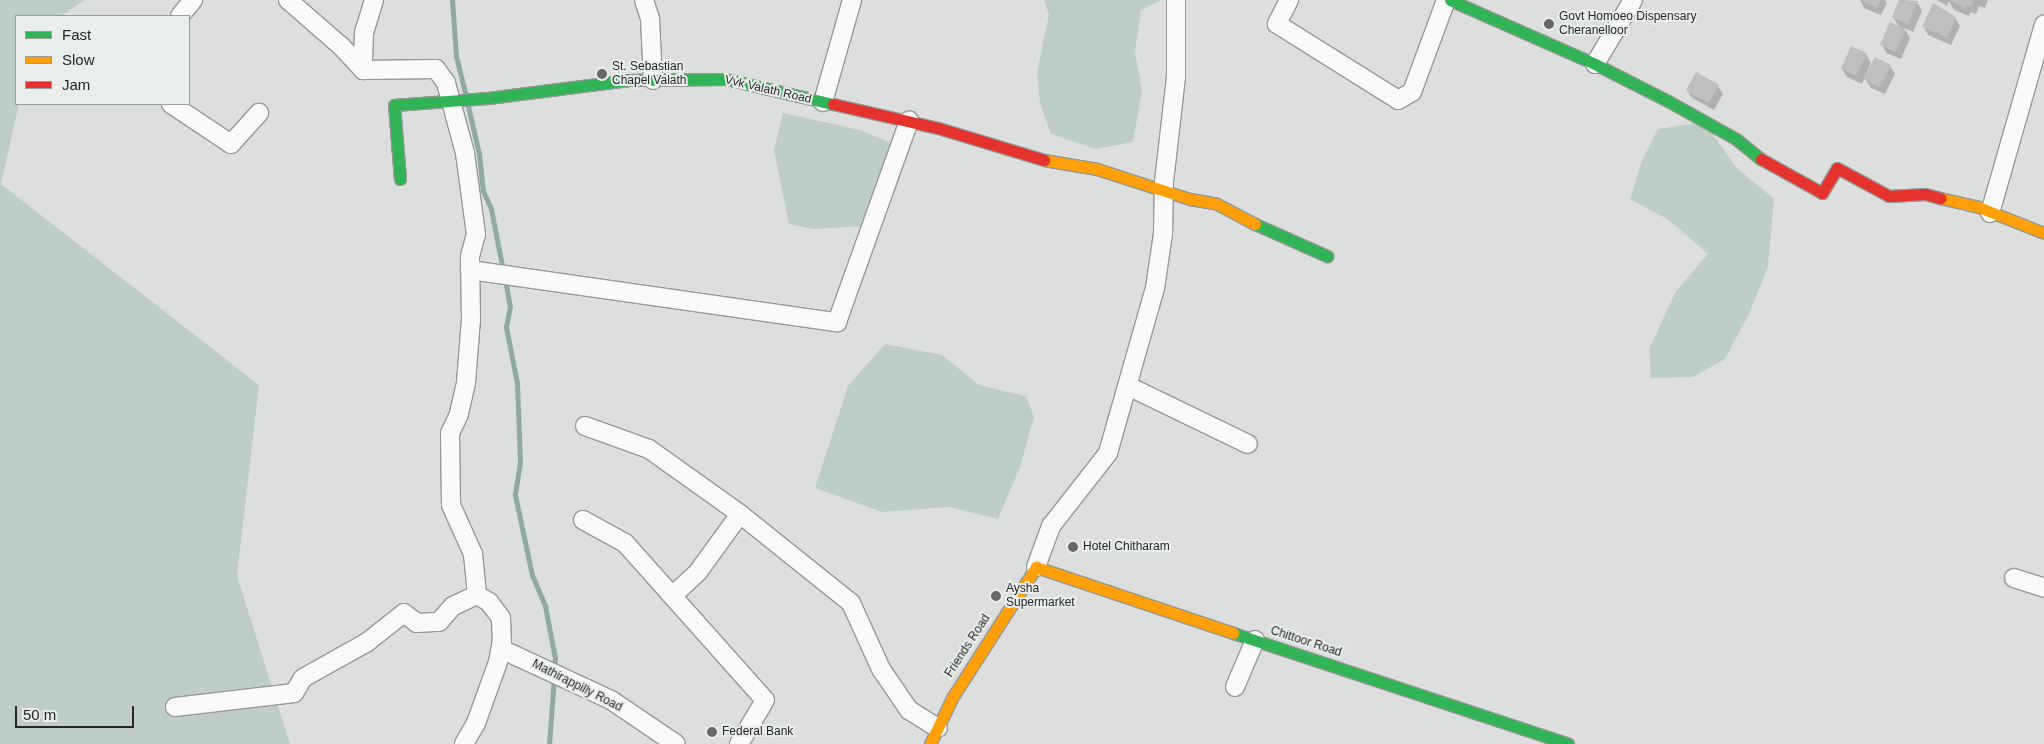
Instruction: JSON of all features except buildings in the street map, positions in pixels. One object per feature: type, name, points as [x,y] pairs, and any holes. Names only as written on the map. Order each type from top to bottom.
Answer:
[{"type":"street","points":[[181,15],[193,0]]},
{"type":"street","points":[[288,0],[342,46],[363,70],[436,69],[446,83],[452,100],[465,153],[476,234],[470,270],[471,319],[466,383],[459,414],[450,433],[451,505],[473,554],[477,595]]},
{"type":"street","points":[[363,70],[364,32],[374,0]]},
{"type":"street","points":[[644,0],[650,19],[653,80]]},
{"type":"street","points":[[823,102],[852,0]]},
{"type":"street","points":[[1036,566],[1050,526],[1108,454],[1155,288],[1163,234],[1164,189],[1176,77],[1176,0]]},
{"type":"street","points":[[1289,0],[1278,24],[1398,100],[1412,92],[1446,0]]},
{"type":"street","points":[[1450,0],[1595,64],[1736,140],[1760,159],[1822,193],[1837,168],[1889,196],[1926,194],[1990,213],[2044,233]]},
{"type":"street","points":[[1595,64],[1633,0]]},
{"type":"street","points":[[1990,213],[2044,26]]},
{"type":"street","name":"Vvk Valath Road","points":[[400,179],[394,105],[473,100],[653,80],[726,79],[909,122],[1042,160],[1097,168],[1190,199],[1217,204],[1279,237],[1327,256]]},
{"type":"street","points":[[172,105],[231,144],[259,113]]},
{"type":"street","points":[[470,270],[837,322],[909,122]]},
{"type":"street","points":[[1128,386],[1248,444]]},
{"type":"street","points":[[585,426],[649,449],[740,514],[851,603],[881,669],[910,710],[934,736]]},
{"type":"street","points":[[673,595],[698,572],[740,514]]},
{"type":"street","points":[[583,520],[625,543],[765,700],[739,744]]},
{"type":"street","name":"Chittoor Road","points":[[1036,566],[1255,640],[1539,740],[1568,744]]},
{"type":"street","name":"Friends Road","points":[[934,736],[952,698],[1036,566]]},
{"type":"street","points":[[2014,578],[2044,588]]},
{"type":"street","points":[[464,744],[476,723],[500,649],[500,618],[489,602],[477,595]]},
{"type":"street","points":[[175,707],[294,693],[303,678],[366,643],[404,612],[417,623],[439,622],[453,606],[477,595]]},
{"type":"street","points":[[1235,687],[1255,640]]},
{"type":"street","name":"Mathirappilly Road","points":[[500,649],[611,700],[676,744]]},
{"type":"shaded area","points":[[0,0],[85,0],[62,15],[15,15],[15,105],[19,105],[1,184],[259,385],[237,576],[290,744],[0,744]]},
{"type":"shaded area","points":[[1044,0],[1161,0],[1141,10],[1135,51],[1142,91],[1133,142],[1096,149],[1051,134],[1040,103],[1037,72],[1049,15]]},
{"type":"shaded area","points":[[783,113],[860,130],[889,142],[896,158],[866,226],[813,229],[789,224],[774,150]]},
{"type":"shaded area","points":[[1704,122],[1736,167],[1774,199],[1768,267],[1749,314],[1725,359],[1693,377],[1651,378],[1649,349],[1676,291],[1708,254],[1669,220],[1630,199],[1642,161],[1658,129]]},
{"type":"shaded area","points":[[885,344],[942,355],[979,385],[1026,396],[1034,417],[1020,467],[998,519],[949,507],[882,512],[815,488],[848,386]]},
{"type":"waterway","points":[[452,0],[456,56],[465,93]]},
{"type":"waterway","points":[[468,106],[479,154],[483,191],[491,209],[503,271]]},
{"type":"waterway","points":[[505,279],[510,306],[506,327],[517,383],[520,462],[515,495],[532,575],[545,606],[555,658],[554,670]]},
{"type":"waterway","points":[[549,744],[554,678]]},
{"type":"traffic: fast","points":[[1450,0],[1595,64],[1668,101],[1736,139],[1761,159]]},
{"type":"traffic: fast","points":[[400,179],[394,105],[488,98],[629,80],[726,79],[833,104]]},
{"type":"traffic: fast","points":[[1255,224],[1327,256]]},
{"type":"traffic: fast","points":[[1233,633],[1568,744]]},
{"type":"traffic: slow","points":[[1044,160],[1097,169],[1190,199],[1217,204],[1255,224]]},
{"type":"traffic: slow","points":[[1940,198],[1976,206],[2044,233]]},
{"type":"traffic: slow","points":[[930,744],[952,698],[1036,567],[1233,633]]},
{"type":"traffic: jam","points":[[833,104],[938,128],[1044,160]]},
{"type":"traffic: jam","points":[[1761,159],[1822,193],[1837,168],[1889,196],[1925,194],[1940,198]]},
{"type":"place","name":"Govt Homoeo Dispensary Cheranelloor","points":[[1549,24]]},
{"type":"place","name":"St. Sebastian Chapel Valath","points":[[602,74]]},
{"type":"place","name":"Hotel Chitharam","points":[[1073,547]]},
{"type":"place","name":"Aysha Supermarket","points":[[996,596]]},
{"type":"place","name":"Federal Bank","points":[[712,732]]}]
